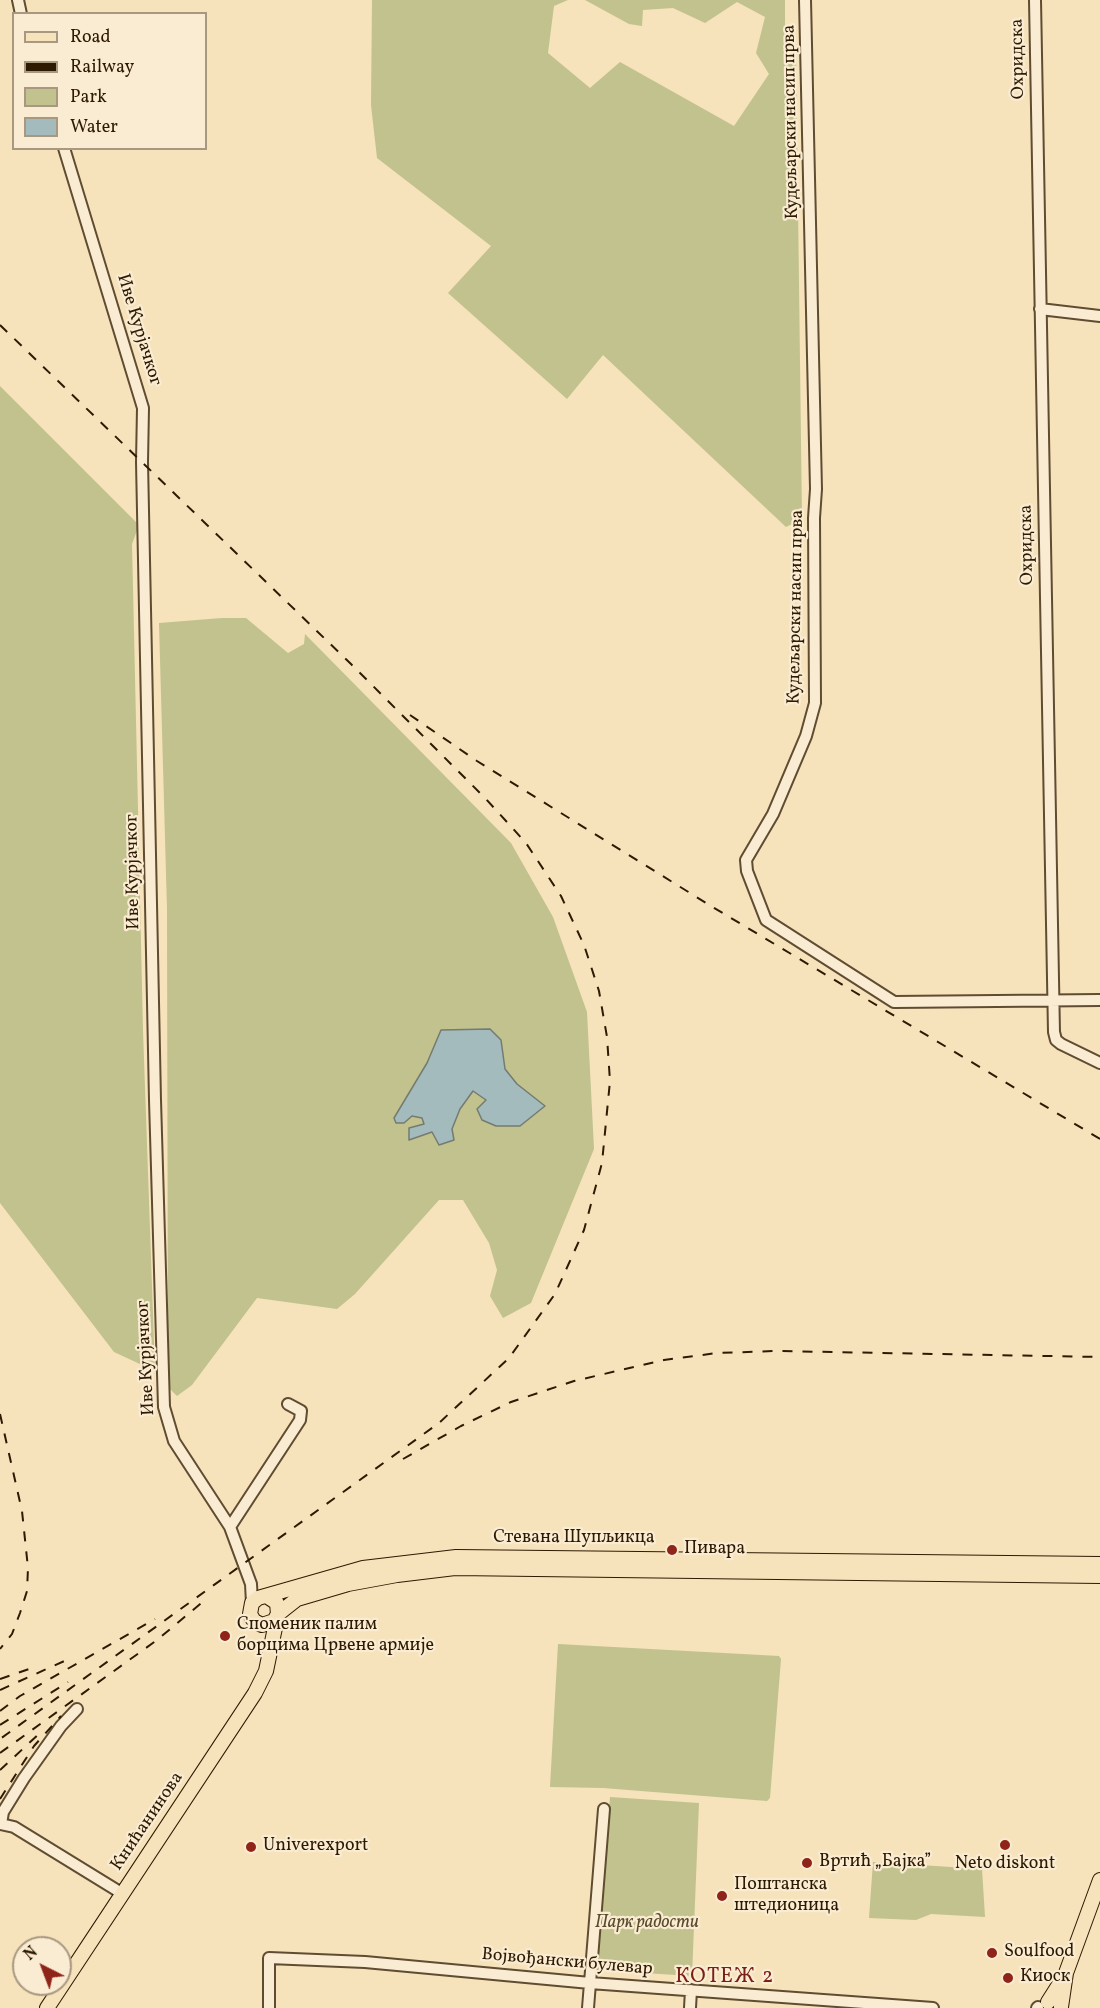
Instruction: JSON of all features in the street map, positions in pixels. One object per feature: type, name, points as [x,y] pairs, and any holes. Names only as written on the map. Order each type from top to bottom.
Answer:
[{"type":"main road","name":"Стевана Шупљикца","points":[[267,1597],[363,1568],[456,1557],[1100,1564]]},
{"type":"main road","name":"Стевана Шупљикца","points":[[277,1616],[297,1599],[348,1584],[455,1568],[1100,1576]]},
{"type":"main road","points":[[258,1624],[270,1624],[277,1616],[277,1603],[267,1597],[252,1603],[250,1614],[258,1624],[271,1652]]},
{"type":"main road","name":"Книћанинова","points":[[47,2008],[255,1693],[266,1671],[277,1616]]},
{"type":"main road","points":[[1047,2007],[1066,1974],[1100,1880]]},
{"type":"street","name":"Кудељарски насип прва","points":[[805,0],[816,489],[813,518],[815,703],[806,736],[773,814],[746,860],[747,871],[766,920],[894,1002],[1100,1000]]},
{"type":"street","name":"Охридска","points":[[1035,0],[1053,1001],[1056,1040],[1100,1063]]},
{"type":"street","name":"Иве Курјачког","points":[[65,150],[143,408],[142,462],[154,1100],[164,1407],[174,1441],[230,1527],[251,1584]]},
{"type":"street","points":[[1040,309],[1100,316]]},
{"type":"street","points":[[230,1527],[300,1420],[301,1411],[288,1404]]},
{"type":"street","points":[[251,1584],[267,1597]]},
{"type":"street","points":[[251,1584],[252,1603]]},
{"type":"street","points":[[77,1709],[57,1731],[24,1778],[3,1812],[1,1824],[14,1827],[123,1894]]},
{"type":"street","points":[[588,2008],[604,1809]]},
{"type":"street","name":"Војвођански булевар","points":[[269,2008],[269,1958],[377,1963],[590,1983],[933,2008]]},
{"type":"street","points":[[690,2008],[691,1990]]},
{"type":"green space","points":[[372,0],[568,0],[554,6],[548,53],[590,88],[620,62],[734,126],[769,74],[756,53],[765,17],[737,2],[705,23],[673,8],[643,10],[642,26],[629,24],[585,0],[785,0],[785,37],[796,49],[802,519],[786,527],[603,355],[567,399],[448,293],[491,246],[377,158],[371,105]]},
{"type":"green space","points":[[0,386],[139,525],[132,544],[143,1031],[155,1371],[114,1352],[0,1203]]},
{"type":"green space","points":[[246,618],[288,653],[304,644],[305,634],[511,843],[553,917],[587,1012],[594,1149],[531,1303],[503,1318],[490,1296],[497,1270],[489,1243],[463,1200],[439,1200],[355,1294],[337,1309],[257,1298],[192,1385],[177,1396],[168,1387],[167,909],[159,623]]},
{"type":"green space","points":[[558,1644],[779,1656],[781,1659],[770,1798],[767,1801],[603,1788],[550,1787]]},
{"type":"green space","name":"Парк радости","points":[[610,1797],[699,1803],[692,1976],[596,1970]]},
{"type":"green space","points":[[873,1862],[982,1869],[985,1917],[931,1914],[916,1920],[869,1918]]},
{"type":"water","points":[[490,1029],[501,1040],[505,1069],[517,1084],[545,1106],[520,1126],[496,1126],[482,1120],[477,1109],[486,1100],[473,1091],[460,1109],[452,1129],[454,1140],[439,1145],[432,1132],[409,1140],[409,1128],[424,1124],[422,1118],[412,1116],[404,1123],[396,1123],[394,1118],[427,1063],[441,1030]]},
{"type":"railway","points":[[0,325],[351,664],[486,799],[526,843],[561,896],[584,945],[599,991],[607,1037],[610,1081],[602,1163],[584,1230],[555,1294],[509,1358],[439,1423],[0,1739]]},
{"type":"railway","points":[[410,715],[477,761],[711,906],[1100,1139]]},
{"type":"railway","points":[[403,1459],[461,1426],[511,1402],[574,1381],[664,1360],[717,1353],[776,1351],[1100,1357]]},
{"type":"railway","points":[[0,1414],[22,1511],[28,1568],[27,1591],[20,1613],[12,1634],[0,1649]]},
{"type":"railway","points":[[0,1753],[157,1640],[205,1600]]},
{"type":"railway","points":[[0,1711],[20,1696],[155,1619]]},
{"type":"railway","points":[[0,1690],[71,1658]]},
{"type":"railway","points":[[0,1679],[29,1669]]},
{"type":"railway","points":[[0,1725],[68,1682]]},
{"type":"railway","points":[[0,1799],[34,1746],[61,1716]]},
{"type":"railway","points":[[0,1770],[40,1733]]},
{"type":"place","name":"Пивара","points":[[672,1550]]},
{"type":"place","name":"Споменик палим борцима Црвене армије","points":[[225,1636]]},
{"type":"place","name":"Neto diskont","points":[[1005,1845]]},
{"type":"place","name":"Univerexport","points":[[251,1847]]},
{"type":"place","name":"Вртић „Бајка”","points":[[807,1863]]},
{"type":"place","name":"Поштанска штедионица","points":[[722,1896]]},
{"type":"place","name":"Soulfood","points":[[992,1953]]},
{"type":"place","name":"Киоск","points":[[1008,1978]]},
{"type":"district","name":"КОТЕЖ 2","points":[[725,1978]]}]
